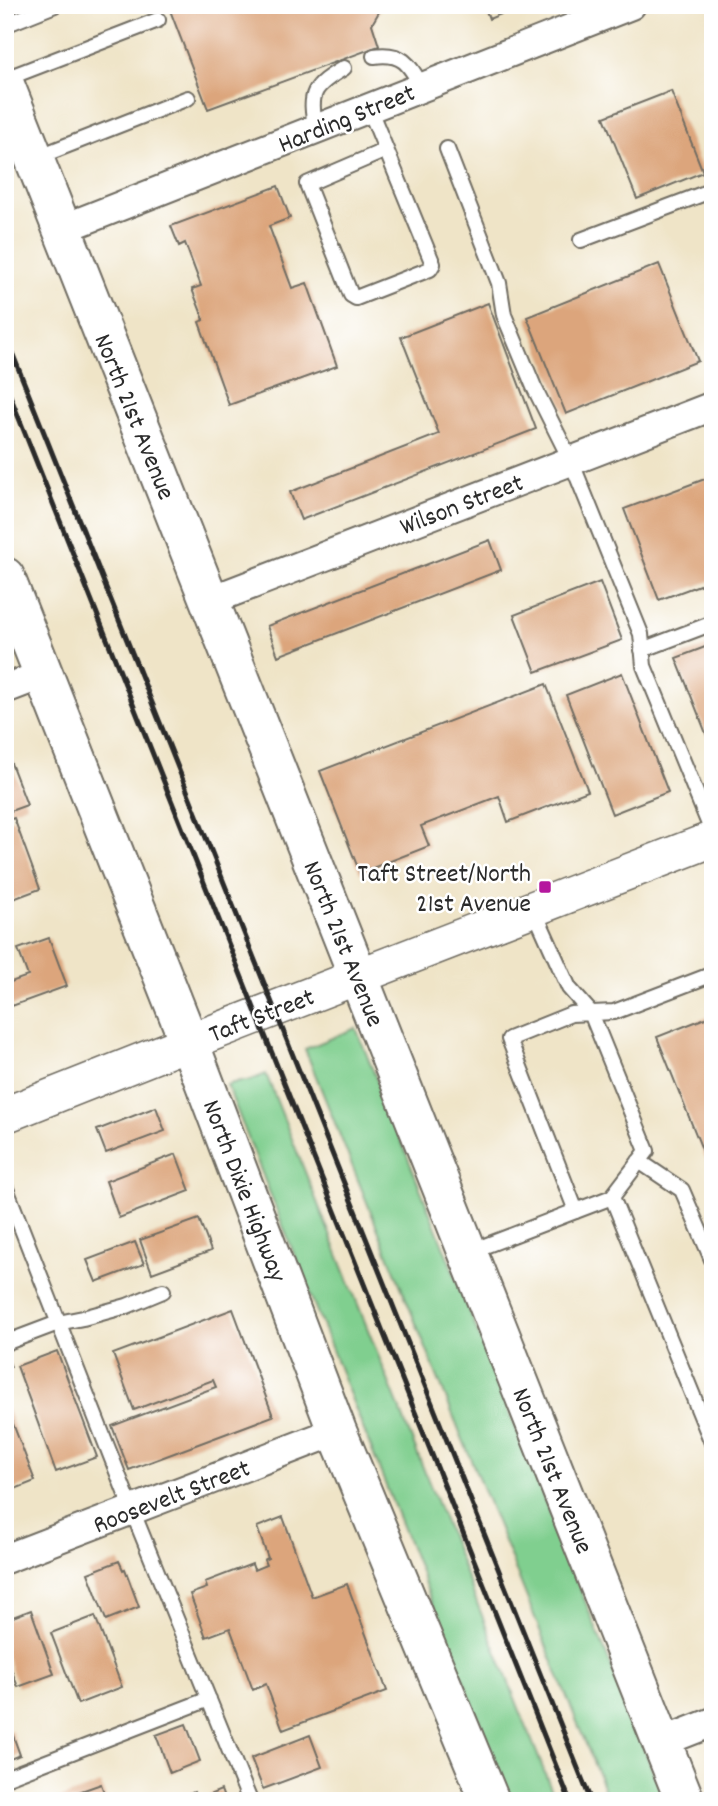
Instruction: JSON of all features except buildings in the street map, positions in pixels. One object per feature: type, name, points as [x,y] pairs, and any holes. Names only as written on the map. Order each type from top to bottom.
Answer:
[{"type":"main road","name":"North 21st Avenue","points":[[5,85],[685,1801]]},
{"type":"main road","name":"North Dixie Highway","points":[[5,577],[189,1042],[337,1431],[490,1801]]},
{"type":"street","name":"Harding Street","points":[[62,229],[631,5]]},
{"type":"street","name":"Wilson Street","points":[[209,601],[713,406]]},
{"type":"street","points":[[5,689],[44,674]]},
{"type":"street","name":"Taft Street","points":[[5,1115],[713,839]]},
{"type":"street","name":"Roosevelt Street","points":[[5,1559],[337,1431]]},
{"type":"street","points":[[662,1742],[713,1722]]},
{"type":"lane","points":[[5,25],[55,5]]},
{"type":"lane","points":[[5,79],[158,20]]},
{"type":"lane","points":[[374,56],[386,55],[403,60],[411,67],[422,87]]},
{"type":"lane","points":[[316,129],[312,100],[317,89],[344,68]]},
{"type":"lane","points":[[34,158],[188,98]]},
{"type":"lane","points":[[369,108],[433,264],[433,267],[356,298],[352,297],[307,184],[386,150]]},
{"type":"lane","points":[[447,149],[499,283],[504,315],[534,387],[571,461],[641,634],[644,666],[713,834]]},
{"type":"lane","points":[[581,240],[713,190]]},
{"type":"lane","points":[[642,650],[713,624]]},
{"type":"lane","points":[[467,1253],[612,1197],[647,1151],[591,1013],[569,988],[534,908]]},
{"type":"lane","points":[[576,1211],[509,1039],[571,1014],[614,1012],[713,974]]},
{"type":"lane","points":[[639,1161],[682,1190],[713,1262]]},
{"type":"lane","points":[[5,1186],[250,1801]]},
{"type":"lane","points":[[612,1197],[713,1445]]},
{"type":"lane","points":[[5,1343],[58,1323],[127,1306],[163,1291]]},
{"type":"lane","points":[[5,1777],[209,1699]]},
{"type":"green space","points":[[356,1028],[665,1801],[609,1801],[305,1049]]},
{"type":"green space","points":[[266,1074],[556,1801],[511,1801],[227,1085],[249,1081]]},
{"type":"railway","points":[[5,335],[591,1801]]},
{"type":"railway","points":[[5,383],[570,1801]]},
{"type":"place","name":"Taft Street/North 21st Avenue","points":[[545,887]]}]
